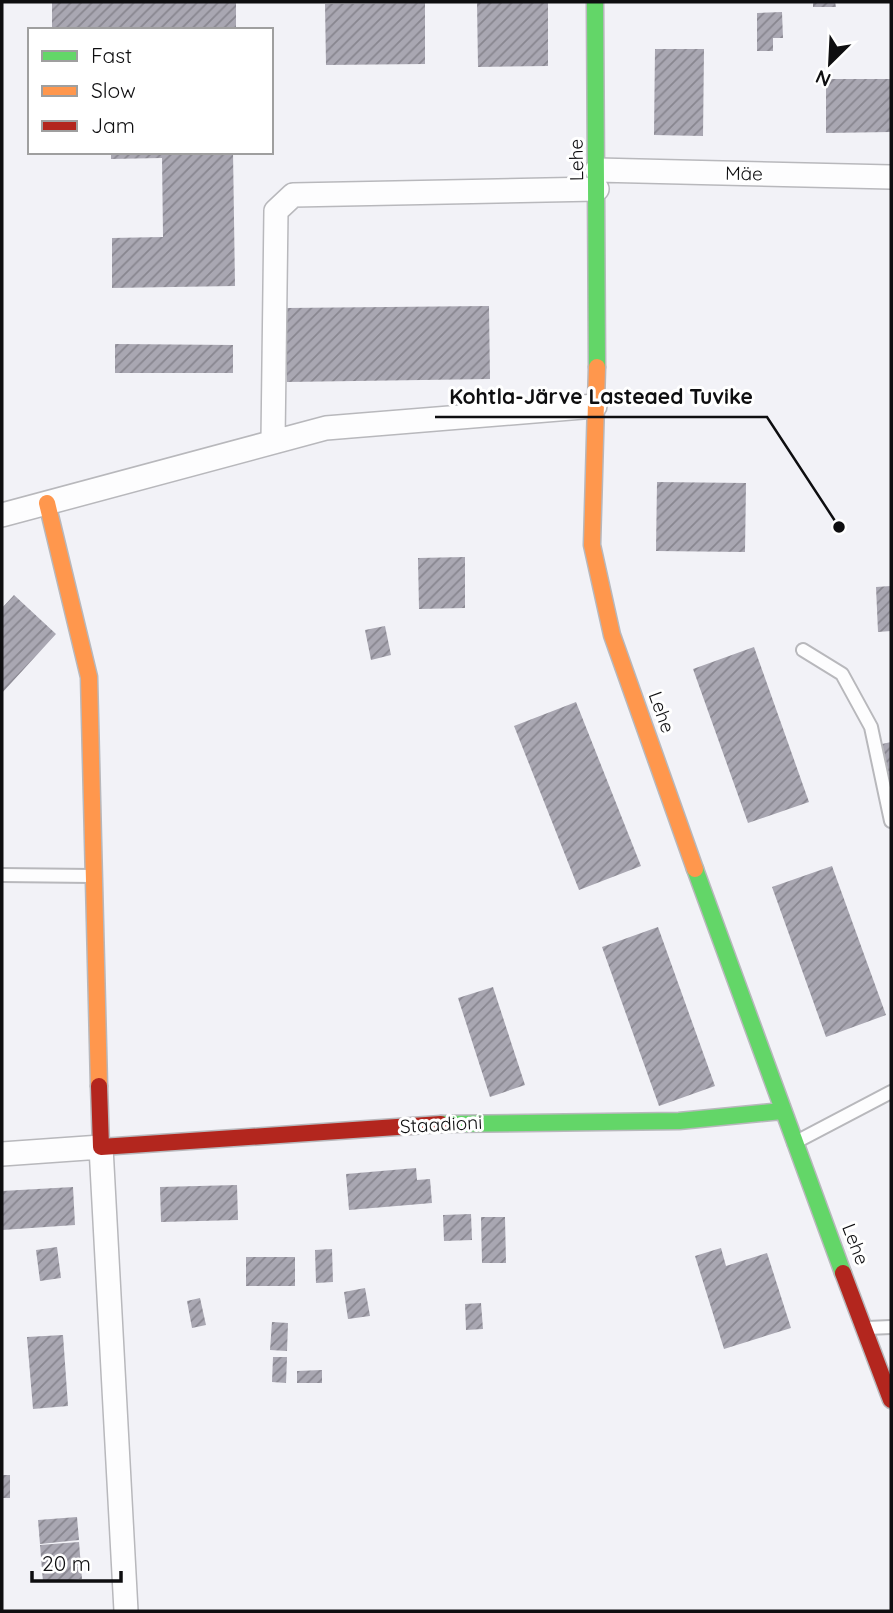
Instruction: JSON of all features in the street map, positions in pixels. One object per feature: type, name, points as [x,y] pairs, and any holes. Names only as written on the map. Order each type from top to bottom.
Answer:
[{"type":"street","name":"Lehe","points":[[595,2],[596,406],[592,545],[612,635],[793,1143],[866,1328],[891,1400]]},
{"type":"street","name":"Mäe","points":[[273,442],[276,211],[293,195],[597,180],[891,177]]},
{"type":"street","points":[[2,515],[326,428],[596,406]]},
{"type":"street","points":[[47,503],[89,677],[101,1147],[126,1611]]},
{"type":"street","name":"Staadioni","points":[[2,1154],[464,1122],[679,1121],[782,1111]]},
{"type":"lane","points":[[803,649],[842,674],[871,727],[891,821]]},
{"type":"lane","points":[[2,875],[94,876]]},
{"type":"lane","points":[[793,1143],[891,1092]]},
{"type":"lane","points":[[866,1328],[891,1327]]},
{"type":"building","points":[[52,2],[236,2],[236,28],[52,28]]},
{"type":"building","points":[[477,2],[548,2],[548,66],[478,67]]},
{"type":"building","points":[[813,2],[835,2],[836,7],[813,7]]},
{"type":"building","points":[[425,3],[425,64],[326,65],[325,4]]},
{"type":"building","points":[[782,12],[783,38],[773,38],[773,51],[757,51],[757,13]]},
{"type":"building","points":[[655,49],[704,49],[703,136],[654,135]]},
{"type":"building","points":[[826,79],[891,79],[891,132],[826,133]]},
{"type":"building","points":[[111,154],[233,154],[235,286],[112,288],[112,238],[163,237],[162,158],[111,159]]},
{"type":"building","points":[[489,306],[490,379],[287,382],[286,308]]},
{"type":"building","points":[[115,344],[233,345],[233,373],[115,373]]},
{"type":"building","points":[[657,482],[746,483],[745,552],[656,551]]},
{"type":"building","points":[[465,557],[465,608],[419,609],[418,558]]},
{"type":"building","points":[[891,586],[891,631],[878,632],[876,587]]},
{"type":"building","points":[[14,595],[56,634],[2,693],[2,608]]},
{"type":"building","points":[[385,626],[391,655],[371,660],[365,630]]},
{"type":"building","points":[[754,647],[809,802],[748,823],[693,669]]},
{"type":"building","points":[[576,702],[641,866],[579,890],[514,726]]},
{"type":"building","points":[[891,742],[891,779],[890,779],[882,744]]},
{"type":"building","points":[[832,866],[886,1015],[826,1037],[772,887]]},
{"type":"building","points":[[658,927],[715,1086],[659,1106],[602,947]]},
{"type":"building","points":[[493,987],[525,1085],[490,1097],[458,998]]},
{"type":"building","points":[[416,1168],[417,1180],[430,1179],[432,1203],[349,1210],[346,1174]]},
{"type":"building","points":[[237,1185],[238,1220],[161,1222],[160,1187]]},
{"type":"building","points":[[73,1187],[75,1225],[2,1230],[2,1191]]},
{"type":"building","points":[[471,1214],[472,1240],[444,1241],[443,1215]]},
{"type":"building","points":[[481,1217],[505,1217],[506,1263],[482,1263]]},
{"type":"building","points":[[57,1247],[61,1278],[40,1281],[36,1250]]},
{"type":"building","points":[[721,1248],[726,1266],[767,1253],[791,1328],[724,1349],[695,1256]]},
{"type":"building","points":[[332,1249],[333,1282],[316,1283],[315,1250]]},
{"type":"building","points":[[246,1257],[295,1257],[295,1286],[246,1286]]},
{"type":"building","points":[[365,1288],[370,1316],[348,1319],[344,1292]]},
{"type":"building","points":[[200,1298],[206,1325],[192,1328],[187,1301]]},
{"type":"building","points":[[481,1303],[483,1329],[466,1330],[465,1304]]},
{"type":"building","points":[[272,1322],[288,1323],[287,1351],[270,1350]]},
{"type":"building","points":[[63,1335],[68,1406],[33,1409],[27,1337]]},
{"type":"building","points":[[273,1357],[287,1357],[286,1383],[272,1382]]},
{"type":"building","points":[[322,1370],[322,1383],[297,1383],[297,1371]]},
{"type":"building","points":[[2,1475],[10,1475],[10,1498],[2,1498]]},
{"type":"building","points":[[77,1517],[79,1540],[40,1544],[38,1520]]},
{"type":"building","points":[[79,1542],[82,1579],[43,1582],[40,1545]]},
{"type":"traffic: fast","points":[[595,2],[597,367]]},
{"type":"traffic: fast","points":[[695,869],[843,1273]]},
{"type":"traffic: fast","points":[[441,1124],[679,1121],[782,1111]]},
{"type":"traffic: slow","points":[[597,367],[592,545],[612,635],[695,869]]},
{"type":"traffic: slow","points":[[47,503],[89,677],[99,1086]]},
{"type":"traffic: jam","points":[[99,1086],[101,1147],[441,1124]]},
{"type":"traffic: jam","points":[[843,1273],[891,1400]]},
{"type":"place","name":"Kohtla-Järve Lasteaed Tuvike","points":[[839,527]]}]
